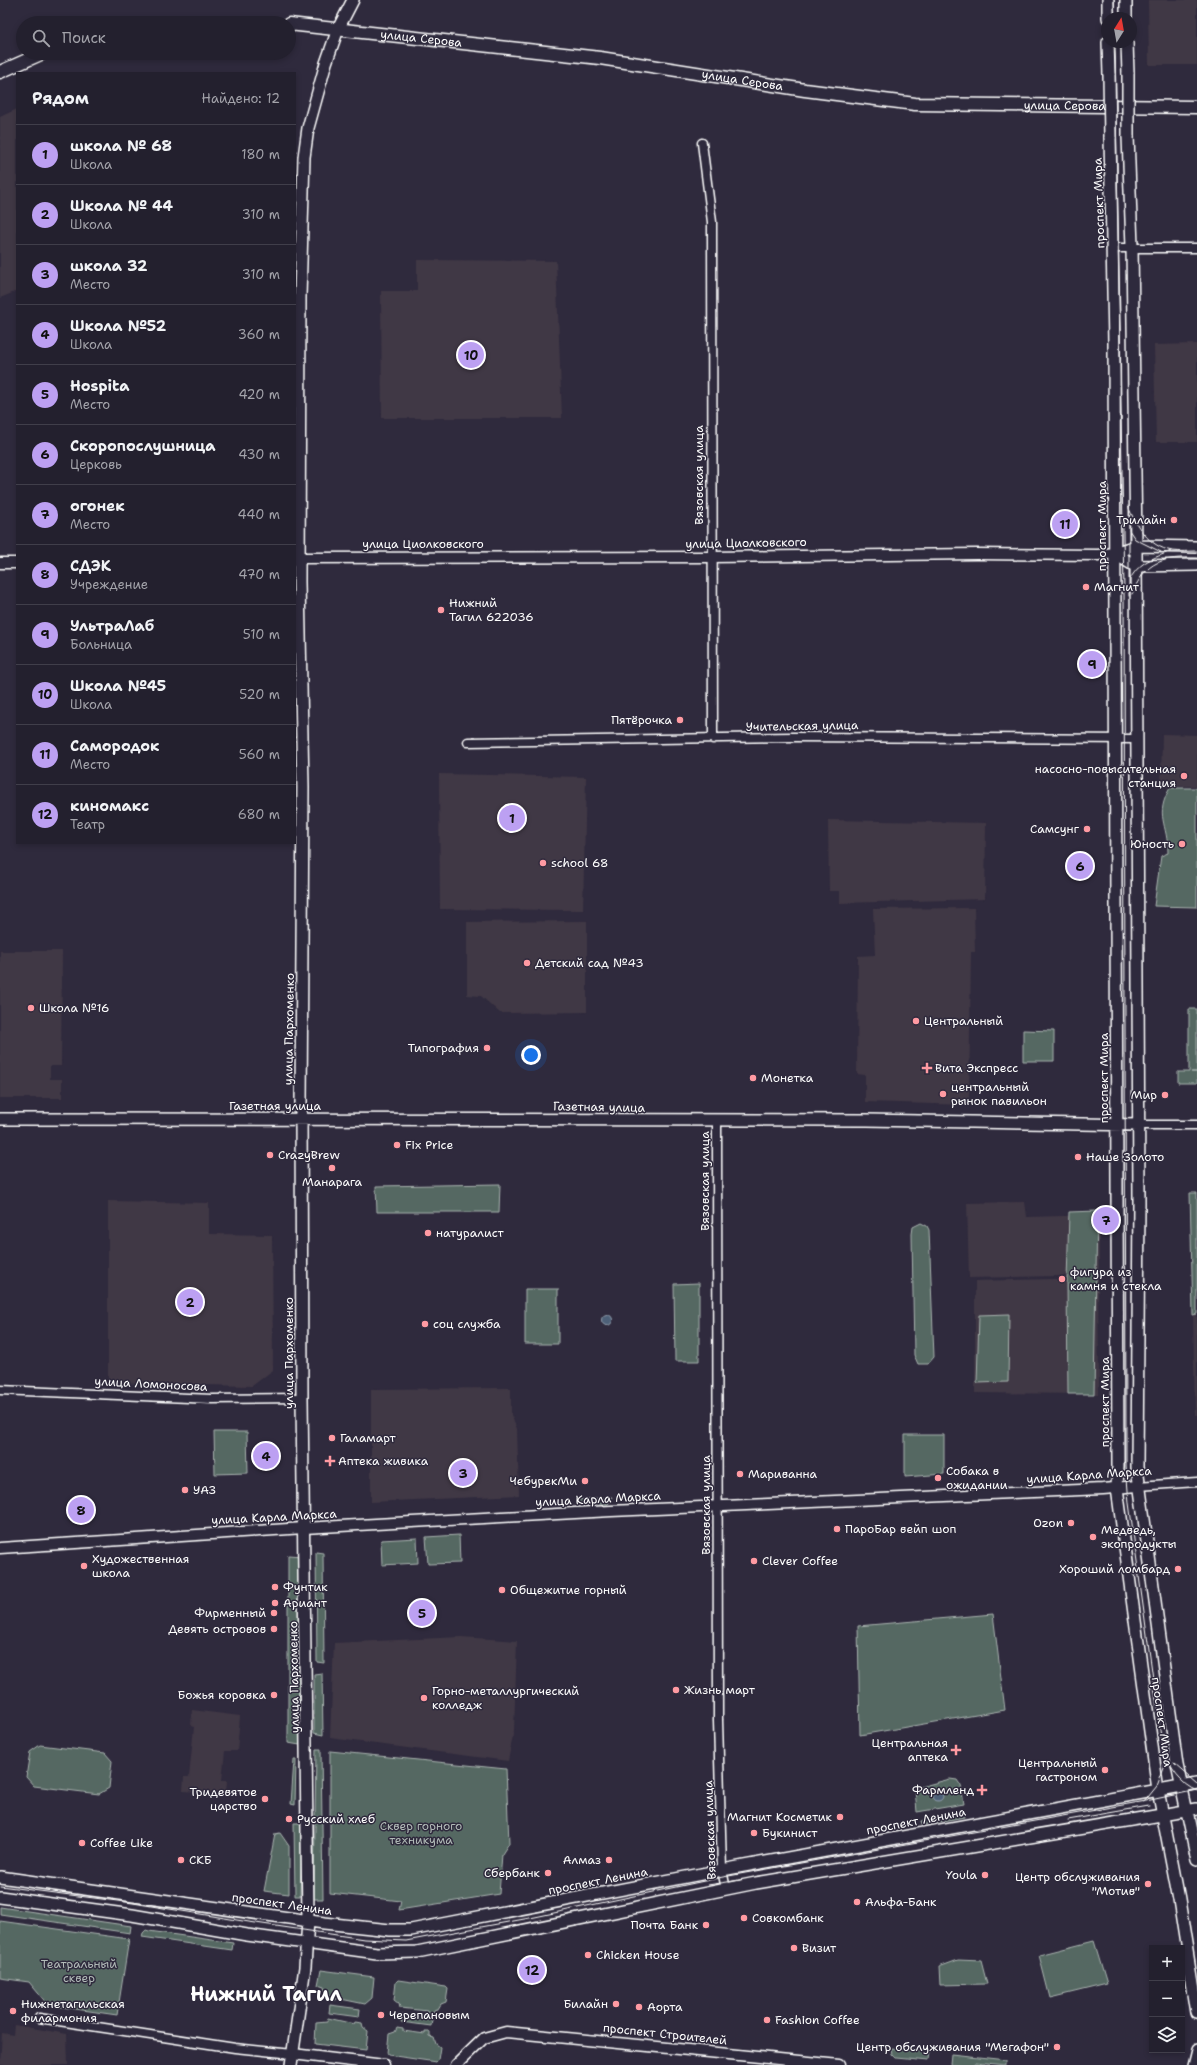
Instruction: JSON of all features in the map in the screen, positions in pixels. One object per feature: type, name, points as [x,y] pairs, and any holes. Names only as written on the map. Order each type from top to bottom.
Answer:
[{"type":"main road","name":"улица Пархоменко","points":[[292,2060],[307,1943],[308,1920],[302,1398],[301,1119],[303,780],[298,557],[300,311],[304,157],[313,107],[338,28],[353,0]]},
{"type":"main road","points":[[1108,0],[1108,12]]},
{"type":"main road","points":[[1126,0],[1126,12]]},
{"type":"main road","name":"улица Серова","points":[[296,25],[600,58],[805,90],[916,104],[1197,107]]},
{"type":"main road","name":"проспект Мира","points":[[1108,48],[1113,248],[1114,553],[1117,738],[1117,1488],[1158,1790],[1179,1900],[1197,2014]]},
{"type":"main road","name":"проспект Мира","points":[[1127,48],[1128,136],[1132,247],[1136,546],[1139,1202],[1136,1410],[1138,1486],[1169,1713],[1181,1786],[1192,1810],[1197,1859]]},
{"type":"main road","points":[[0,72],[27,60]]},
{"type":"main road","name":"улица Циолковского","points":[[1114,553],[1136,546],[1197,547]]},
{"type":"main road","points":[[1114,553],[1135,566],[1197,565]]},
{"type":"main road","name":"Газетная улица","points":[[0,1119],[867,1120],[1138,1124]]},
{"type":"main road","name":"проспект Ленина","points":[[0,1877],[308,1920],[390,1930],[411,1930],[722,1870],[1197,1783]]},
{"type":"main road","points":[[0,1897],[132,1915],[246,1935],[377,1953],[417,1952],[726,1889],[1192,1810]]},
{"type":"main road","points":[[1193,2065],[1197,2049]]},
{"type":"street","name":"Вязовская улица","points":[[702,143],[710,201],[713,739]]},
{"type":"street","points":[[1113,248],[1197,248]]},
{"type":"street","name":"улица Циолковского","points":[[298,557],[712,557],[1032,554],[1098,555],[1114,553]]},
{"type":"street","points":[[0,563],[16,563]]},
{"type":"street","name":"Учительская улица","points":[[468,742],[793,737],[1136,739]]},
{"type":"street","name":"Вязовская улица","points":[[717,1121],[718,1720],[722,1870],[726,1889]]},
{"type":"street","name":"Газетная улица","points":[[1138,1124],[1197,1126]]},
{"type":"street","name":"улица Ломоносова","points":[[0,1390],[212,1399],[302,1398]]},
{"type":"street","name":"улица Карла Маркса","points":[[0,1548],[304,1528],[718,1506],[1117,1488],[1197,1482]]},
{"type":"street","points":[[39,2018],[235,2048],[292,2060],[384,2065]]},
{"type":"street","name":"проспект Строителей","points":[[456,2065],[472,2048],[489,2035],[506,2032],[839,2065]]},
{"type":"shaded area","points":[[1148,0],[1197,0],[1197,65],[1149,65]]},
{"type":"shaded area","points":[[16,109],[16,291],[0,298],[0,117]]},
{"type":"shaded area","points":[[417,260],[556,261],[562,418],[382,418],[381,291],[417,291]]},
{"type":"shaded area","points":[[1197,344],[1197,442],[1156,442],[1154,345]]},
{"type":"shaded area","points":[[1162,734],[1197,735],[1197,786],[1161,787]]},
{"type":"shaded area","points":[[439,774],[586,777],[583,910],[440,909]]},
{"type":"shaded area","points":[[828,820],[986,823],[985,899],[840,903],[840,891],[829,891]]},
{"type":"shaded area","points":[[974,908],[975,952],[971,952],[969,1105],[865,1102],[865,1075],[857,1074],[858,956],[875,955],[873,909]]},
{"type":"shaded area","name":"Детский сад №43","points":[[587,921],[587,1012],[500,1013],[481,996],[467,995],[467,922]]},
{"type":"shaded area","name":"Школа №16","points":[[0,951],[62,951],[61,1066],[50,1066],[50,1079],[62,1079],[62,1098],[0,1098]]},
{"type":"shaded area","points":[[108,1201],[209,1203],[209,1234],[272,1235],[273,1370],[252,1386],[108,1383]]},
{"type":"shaded area","points":[[1025,1202],[1027,1217],[1099,1215],[1099,1275],[969,1278],[967,1203]]},
{"type":"shaded area","points":[[1098,1278],[1099,1394],[975,1393],[975,1281]]},
{"type":"shaded area","points":[[1197,1314],[1197,1415],[1195,1415],[1193,1315]]},
{"type":"shaded area","points":[[511,1388],[511,1415],[517,1429],[519,1495],[371,1502],[371,1389]]},
{"type":"shaded area","name":"Горно-металлургический колледж","points":[[461,1637],[517,1641],[514,1730],[508,1761],[330,1738],[334,1643]]},
{"type":"shaded area","points":[[192,1710],[240,1716],[237,1751],[225,1751],[222,1780],[227,1780],[226,1794],[183,1791],[184,1777],[189,1777],[194,1727],[191,1726]]},
{"type":"shaded area","points":[[14,2025],[67,2034],[68,2065],[0,2065],[2,2033],[13,2035]]},
{"type":"green space","name":"Юность","points":[[1170,788],[1197,788],[1197,907],[1154,906],[1161,856],[1168,853],[1162,813],[1165,798]]},
{"type":"green space","points":[[1189,1009],[1197,1009],[1197,1083],[1178,1083],[1178,1072],[1189,1072]]},
{"type":"green space","points":[[1023,1030],[1054,1031],[1054,1061],[1023,1061]]},
{"type":"green space","points":[[500,1184],[499,1212],[377,1212],[376,1186]]},
{"type":"green space","points":[[1190,1193],[1197,1193],[1197,1314],[1193,1315]]},
{"type":"green space","points":[[1097,1211],[1094,1394],[1068,1394],[1067,1281],[1069,1212]]},
{"type":"green space","points":[[921,1223],[927,1226],[929,1230],[934,1357],[928,1364],[918,1364],[914,1355],[912,1234],[913,1227]]},
{"type":"green space","points":[[699,1283],[699,1361],[675,1361],[674,1284]]},
{"type":"green space","points":[[525,1289],[558,1289],[558,1344],[525,1344]]},
{"type":"green space","points":[[1009,1314],[1008,1382],[977,1383],[979,1315]]},
{"type":"green space","points":[[214,1432],[247,1432],[248,1473],[215,1474]]},
{"type":"green space","points":[[905,1435],[944,1435],[944,1474],[905,1477]]},
{"type":"green space","points":[[612,1497],[608,1504],[578,1504],[576,1500]]},
{"type":"green space","points":[[459,1535],[460,1563],[428,1564],[426,1537]]},
{"type":"green space","points":[[417,1538],[418,1563],[382,1565],[381,1540]]},
{"type":"green space","points":[[316,1552],[323,1553],[324,1663],[317,1662]]},
{"type":"green space","points":[[288,1555],[302,1556],[303,1741],[300,1745],[288,1743]]},
{"type":"green space","points":[[993,1614],[1005,1710],[860,1735],[858,1626]]},
{"type":"green space","points":[[322,1673],[323,1735],[314,1733],[314,1674]]},
{"type":"green space","points":[[40,1745],[105,1753],[112,1761],[109,1788],[99,1794],[34,1786],[26,1777],[30,1752]]},
{"type":"green space","points":[[316,1749],[321,1749],[323,1899],[314,1899]]},
{"type":"green space","name":"Сквер горного техникума","points":[[330,1751],[506,1769],[509,1843],[502,1854],[499,1894],[399,1910],[401,1901],[330,1893]]},
{"type":"green space","points":[[294,1760],[296,1760],[295,1805],[291,1804]]},
{"type":"green space","points":[[950,1779],[957,1780],[961,1786],[964,1804],[917,1812],[916,1788]]},
{"type":"green space","points":[[963,1813],[964,1817],[922,1825],[921,1821]]},
{"type":"green space","points":[[294,1823],[302,1823],[300,1896],[295,1896]]},
{"type":"green space","points":[[280,1833],[289,1846],[289,1894],[264,1891],[275,1834]]},
{"type":"green space","points":[[0,1907],[131,1926],[130,1933],[0,1914]]},
{"type":"green space","name":"Театральный сквер","points":[[0,1921],[129,1939],[117,2015],[48,2005],[29,1982],[0,1978]]},
{"type":"green space","points":[[146,1930],[233,1943],[232,1950],[142,1937]]},
{"type":"green space","points":[[1094,1941],[1107,1984],[1050,1998],[1039,1955]]},
{"type":"green space","points":[[958,1960],[981,1961],[987,1984],[940,1985],[939,1967]]},
{"type":"green space","points":[[321,1970],[374,1977],[372,1998],[365,2004],[336,1998],[335,2000],[330,1999],[331,1995],[326,1994],[324,1987],[318,1985]]},
{"type":"green space","points":[[398,1980],[446,1987],[448,1989],[446,2002],[441,2004],[438,2009],[434,2010],[433,2014],[428,2013],[428,2011],[400,2008],[399,2004],[394,2000],[396,1982]]},
{"type":"green space","points":[[330,2005],[360,2009],[359,2017],[329,2013]]},
{"type":"green space","points":[[402,2015],[432,2019],[431,2026],[401,2022]]},
{"type":"green space","points":[[328,2018],[354,2024],[355,2022],[362,2023],[363,2027],[368,2031],[366,2050],[315,2044],[316,2023],[327,2022]]},
{"type":"green space","points":[[397,2028],[403,2029],[403,2031],[425,2034],[425,2032],[430,2032],[430,2037],[434,2038],[436,2044],[440,2047],[438,2060],[436,2062],[388,2055],[389,2034],[395,2032]]},
{"type":"green space","points":[[891,2048],[929,2052],[928,2061],[896,2058],[892,2054]]},
{"type":"green space","points":[[951,2054],[1006,2060],[1006,2065],[975,2062],[974,2065],[950,2064]]},
{"type":"water","points":[[605,1315],[609,1315],[611,1316],[611,1324],[605,1325],[602,1322],[602,1318]]},
{"type":"water","points":[[936,1791],[940,1791],[942,1792],[942,1800],[936,1801],[933,1798],[933,1794]]},
{"type":"tram line","points":[[1114,0],[1115,12]]},
{"type":"tram line","points":[[1115,48],[1124,593],[1126,1466],[1129,1503],[1163,1752],[1169,1764],[1181,1780],[1186,1785],[1197,1791]]},
{"type":"tram line","points":[[1128,506],[1139,528],[1156,545],[1172,551],[1197,551]]},
{"type":"tram line","points":[[1129,524],[1129,596]]},
{"type":"tram line","points":[[1129,530],[1135,539],[1161,552]]},
{"type":"tram line","points":[[1130,579],[1143,564],[1153,558],[1171,551]]},
{"type":"tram line","points":[[1132,594],[1143,574],[1157,563],[1174,558],[1197,558]]},
{"type":"tram line","points":[[1144,1802],[1157,1786],[1167,1759]]},
{"type":"tram line","points":[[1174,1764],[1197,1784]]},
{"type":"tram line","points":[[0,1886],[133,1903],[364,1939],[406,1941],[535,1917],[723,1877],[1146,1801],[1197,1790]]},
{"type":"tram line","points":[[1068,1820],[1149,1806]]},
{"type":"tram line","points":[[708,1885],[740,1880]]},
{"type":"place","name":"Школа №45","points":[[471,355]]},
{"type":"place","name":"Трилайн","points":[[1174,520]]},
{"type":"place","name":"Самородок","points":[[1065,524]]},
{"type":"place","name":"Магнит","points":[[1086,587]]},
{"type":"place","name":"Нижний Тагил 622036","points":[[441,610]]},
{"type":"place","name":"УльтраЛаб","points":[[1092,664]]},
{"type":"place","name":"Пятёрочка","points":[[680,720]]},
{"type":"place","name":"насосно-повысительная станция","points":[[1184,776]]},
{"type":"place","name":"школа № 68","points":[[512,818]]},
{"type":"place","name":"Самсунг","points":[[1087,829]]},
{"type":"place","name":"Юность","points":[[1182,844]]},
{"type":"place","name":"school 68","points":[[543,863]]},
{"type":"place","name":"Скоропослушница","points":[[1080,866]]},
{"type":"place","name":"Детский сад №43","points":[[527,963]]},
{"type":"place","name":"Школа №16","points":[[31,1008]]},
{"type":"place","name":"Центральный","points":[[916,1021]]},
{"type":"place","name":"Типография","points":[[487,1048]]},
{"type":"place","name":"Вита Экспресс","points":[[927,1068]]},
{"type":"place","name":"Монетка","points":[[753,1078]]},
{"type":"place","name":"центральный рынок павильон","points":[[943,1094]]},
{"type":"place","name":"Мир","points":[[1165,1095]]},
{"type":"place","name":"Fix Price","points":[[397,1145]]},
{"type":"place","name":"CrazyBrew","points":[[270,1155]]},
{"type":"place","name":"Наше Золото","points":[[1078,1157]]},
{"type":"place","name":"Манарага","points":[[332,1168]]},
{"type":"place","name":"огонек","points":[[1106,1220]]},
{"type":"place","name":"натуралист","points":[[428,1233]]},
{"type":"place","name":"фигура из камня и стекла","points":[[1062,1279]]},
{"type":"place","name":"Школа № 44","points":[[190,1302]]},
{"type":"place","name":"соц служба","points":[[425,1324]]},
{"type":"place","name":"Галамарт","points":[[332,1438]]},
{"type":"place","name":"Школа №52","points":[[266,1456]]},
{"type":"place","name":"Аптека живика","points":[[330,1461]]},
{"type":"place","name":"школа 32","points":[[463,1473]]},
{"type":"place","name":"Мариванна","points":[[740,1474]]},
{"type":"place","name":"Собака в ожидании","points":[[938,1478]]},
{"type":"place","name":"ЧебурекМи","points":[[585,1481]]},
{"type":"place","name":"УАЗ","points":[[185,1490]]},
{"type":"place","name":"СДЭК","points":[[81,1510]]},
{"type":"place","name":"Ozon","points":[[1071,1523]]},
{"type":"place","name":"ПароБар вейп шоп","points":[[837,1529]]},
{"type":"place","name":"Медведь, экопродукты","points":[[1093,1537]]},
{"type":"place","name":"Clever Coffee","points":[[754,1561]]},
{"type":"place","name":"Художественная школа","points":[[84,1566]]},
{"type":"place","name":"Хороший ломбард","points":[[1178,1569]]},
{"type":"place","name":"Фунтик","points":[[275,1587]]},
{"type":"place","name":"Общежитие горный","points":[[502,1590]]},
{"type":"place","name":"Ариант","points":[[275,1603]]},
{"type":"place","name":"Фирменный","points":[[274,1613]]},
{"type":"place","name":"Hospita","points":[[422,1613]]},
{"type":"place","name":"Девять островов","points":[[274,1629]]},
{"type":"place","name":"Жизнь март","points":[[676,1690]]},
{"type":"place","name":"Божья коровка","points":[[274,1695]]},
{"type":"place","name":"Горно-металлургический колледж","points":[[424,1698]]},
{"type":"place","name":"Центральная аптека","points":[[956,1750]]},
{"type":"place","name":"Центральный гастроном","points":[[1105,1770]]},
{"type":"place","name":"Фармленд","points":[[982,1790]]},
{"type":"place","name":"Тридевятое царство","points":[[265,1799]]},
{"type":"place","name":"Магнит Косметик","points":[[840,1817]]},
{"type":"place","name":"Русский хлеб","points":[[289,1819]]},
{"type":"place","name":"Букинист","points":[[754,1833]]},
{"type":"place","name":"Coffee Like","points":[[82,1843]]},
{"type":"place","name":"СКБ","points":[[181,1860]]},
{"type":"place","name":"Алмаз","points":[[609,1860]]},
{"type":"place","name":"Сбербанк","points":[[548,1873]]},
{"type":"place","name":"Youla","points":[[985,1875]]},
{"type":"place","name":"Центр обслуживания \"Мотив\"","points":[[1148,1884]]},
{"type":"place","name":"Альфа-Банк","points":[[857,1902]]},
{"type":"place","name":"Совкомбанк","points":[[744,1918]]},
{"type":"place","name":"Почта Банк","points":[[706,1925]]},
{"type":"place","name":"Визит","points":[[794,1948]]},
{"type":"place","name":"Chicken House","points":[[588,1955]]},
{"type":"place","name":"киномакс","points":[[532,1970]]},
{"type":"place","name":"Билайн","points":[[616,2004]]},
{"type":"place","name":"Аорта","points":[[639,2007]]},
{"type":"place","name":"Нижнетагильская филармония","points":[[13,2011]]},
{"type":"place","name":"Черепановым","points":[[381,2015]]},
{"type":"place","name":"Fashion Coffee","points":[[767,2020]]},
{"type":"place","name":"Центр обслуживания \"Мегафон\"","points":[[1057,2047]]},
{"type":"district","name":"Нижний Тагил","points":[[266,1994]]}]
